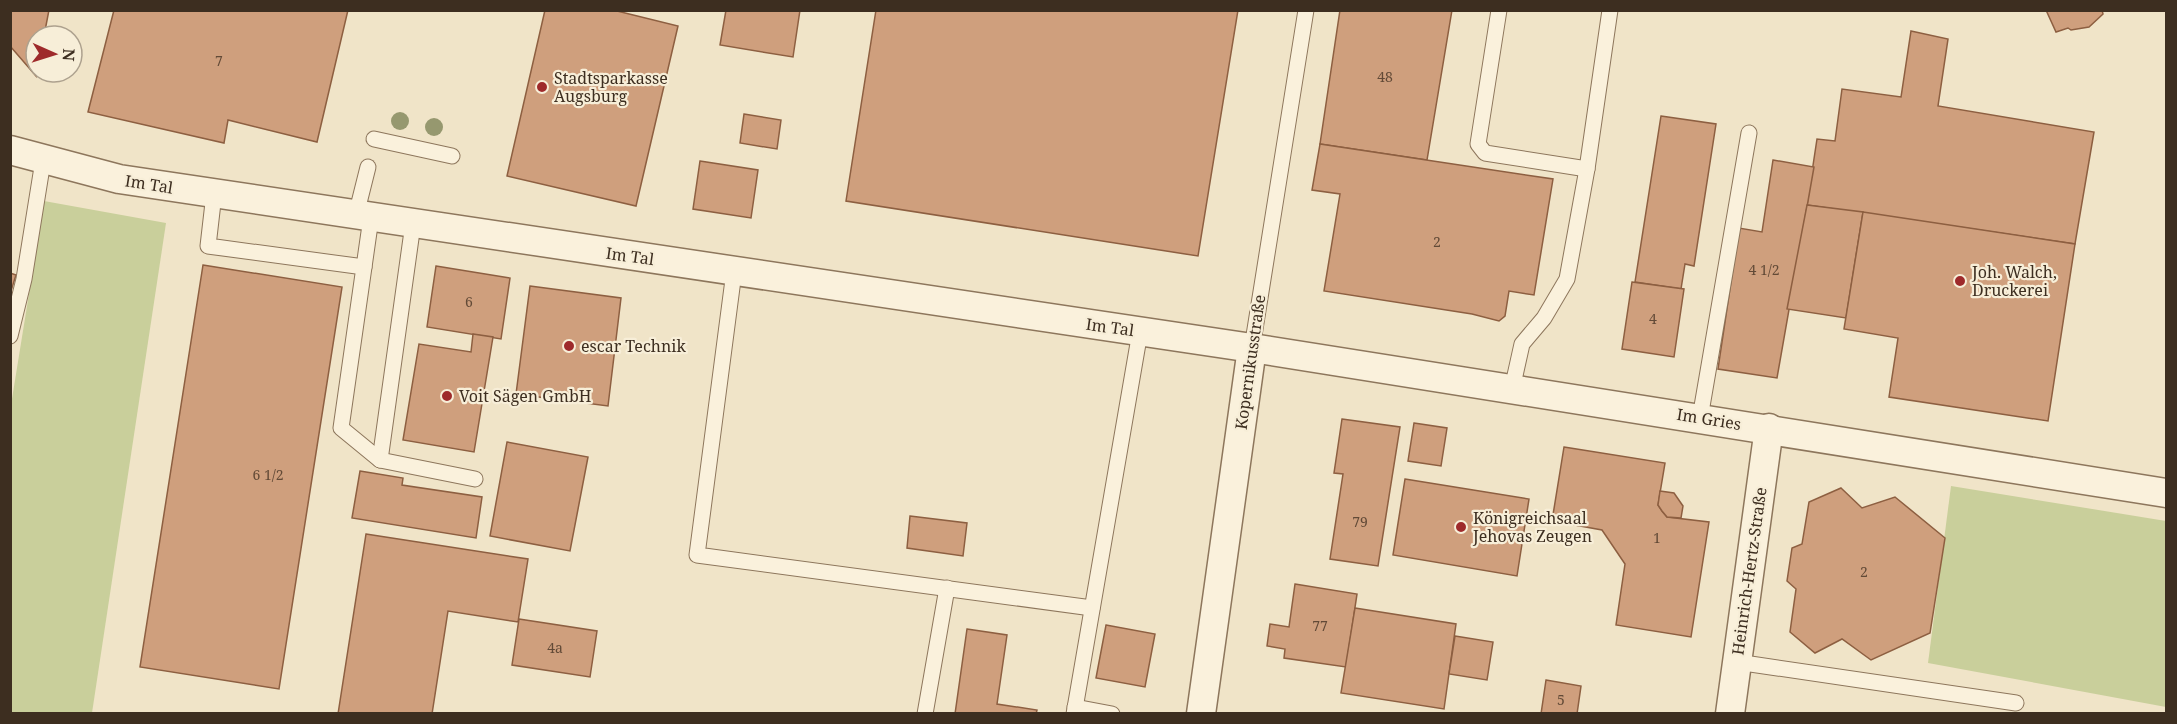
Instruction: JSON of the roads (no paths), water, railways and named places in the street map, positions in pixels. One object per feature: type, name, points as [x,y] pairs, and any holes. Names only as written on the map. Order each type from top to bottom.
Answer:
[{"type":"street","name":"Im Tal","points":[[10,150],[43,161],[119,179],[1252,348]]},
{"type":"street","name":"Im Gries","points":[[1252,348],[2166,493]]},
{"type":"street","name":"Kopernikusstraße","points":[[1202,714],[1252,348]]},
{"type":"street","name":"Heinrich-Hertz-Straße","points":[[1730,714],[1769,429]]},
{"type":"lane","name":"Kopernikusstraße","points":[[1252,348],[1306,10]]},
{"type":"lane","points":[[1499,10],[1478,144],[1485,153],[1587,169]]},
{"type":"lane","points":[[1512,388],[1522,344],[1544,318],[1567,279],[1587,169],[1610,10]]},
{"type":"lane","points":[[1700,418],[1749,133]]},
{"type":"lane","points":[[374,139],[452,156]]},
{"type":"lane","points":[[10,336],[24,279],[43,161]]},
{"type":"lane","points":[[368,166],[363,216],[364,267],[341,428],[380,460],[475,479]]},
{"type":"lane","points":[[214,194],[208,246],[364,267]]},
{"type":"lane","points":[[380,460],[413,224]]},
{"type":"lane","points":[[734,272],[697,555],[1092,608]]},
{"type":"lane","points":[[1112,714],[1074,710],[1140,332]]},
{"type":"lane","points":[[925,714],[947,588]]},
{"type":"lane","points":[[1737,662],[2016,703]]},
{"type":"place","name":"Stadtsparkasse Augsburg","points":[[542,87]]},
{"type":"place","name":"Joh. Walch, Druckerei","points":[[1960,281]]},
{"type":"place","name":"escar Technik","points":[[569,346]]},
{"type":"place","name":"Voit Sägen GmbH","points":[[447,396]]},
{"type":"place","name":"Königreichsaal Jehovas Zeugen","points":[[1461,527]]}]
